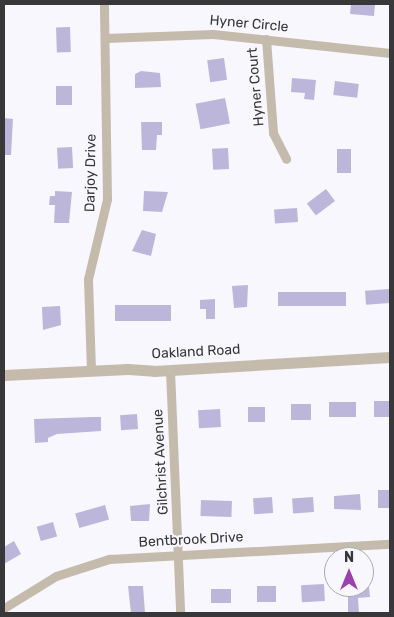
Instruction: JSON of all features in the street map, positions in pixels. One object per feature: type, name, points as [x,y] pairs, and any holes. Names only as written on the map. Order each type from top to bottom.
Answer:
[{"type":"street","name":"Darjoy Drive","points":[[91,370],[88,279],[107,199],[104,4]]},
{"type":"street","name":"Hyner Circle","points":[[105,38],[214,34],[390,53]]},
{"type":"street","name":"Hyner Court","points":[[266,39],[273,133],[286,159]]},
{"type":"street","name":"Oakland Road","points":[[4,375],[91,370],[170,370],[390,357]]},
{"type":"street","name":"Gilchrist Avenue","points":[[170,370],[180,554],[180,613]]},
{"type":"street","name":"Bentbrook Drive","points":[[4,608],[41,584],[80,566],[109,559],[390,544]]},
{"type":"building","points":[[351,4],[375,4],[374,16],[350,14]]},
{"type":"building","points":[[56,27],[70,27],[71,52],[57,52]]},
{"type":"building","points":[[224,58],[227,80],[210,82],[207,60]]},
{"type":"building","points":[[141,71],[160,73],[161,87],[135,88],[135,74]]},
{"type":"building","points":[[292,78],[316,80],[314,100],[304,99],[305,93],[291,92]]},
{"type":"building","points":[[335,81],[359,84],[357,98],[333,95]]},
{"type":"building","points":[[56,86],[72,86],[72,105],[56,105]]},
{"type":"building","points":[[225,98],[230,124],[201,129],[196,104]]},
{"type":"building","points":[[4,118],[13,119],[11,155],[4,155]]},
{"type":"building","points":[[141,122],[162,122],[162,135],[157,135],[156,150],[142,150]]},
{"type":"building","points":[[72,147],[73,168],[58,169],[57,148]]},
{"type":"building","points":[[228,148],[229,169],[213,170],[212,149]]},
{"type":"building","points":[[337,149],[351,149],[351,173],[337,173]]},
{"type":"building","points":[[326,189],[335,201],[316,215],[307,203]]},
{"type":"building","points":[[55,191],[72,192],[69,223],[54,223],[55,205],[49,205],[50,196],[55,196]]},
{"type":"building","points":[[144,191],[168,192],[162,212],[143,211]]},
{"type":"building","points":[[297,208],[298,222],[275,224],[274,210]]},
{"type":"building","points":[[142,230],[156,234],[151,256],[132,251]]},
{"type":"building","points":[[248,285],[247,307],[234,308],[232,286]]},
{"type":"building","points":[[389,289],[390,303],[366,305],[365,291]]},
{"type":"building","points":[[278,292],[346,292],[346,306],[278,306]]},
{"type":"building","points":[[215,299],[215,319],[206,319],[206,309],[200,309],[200,300]]},
{"type":"building","points":[[115,305],[171,305],[171,321],[115,321]]},
{"type":"building","points":[[60,306],[61,325],[43,330],[42,307]]},
{"type":"building","points":[[374,401],[390,401],[390,417],[374,417]]},
{"type":"building","points":[[329,402],[356,402],[356,417],[329,417]]},
{"type":"building","points":[[291,404],[311,404],[311,420],[291,420]]},
{"type":"building","points":[[248,407],[265,407],[265,422],[248,422]]},
{"type":"building","points":[[220,409],[221,427],[199,428],[198,410]]},
{"type":"building","points":[[137,414],[138,429],[121,430],[120,415]]},
{"type":"building","points":[[101,417],[101,431],[57,434],[48,438],[48,442],[35,443],[34,419]]},
{"type":"building","points":[[378,490],[390,490],[390,508],[378,508]]},
{"type":"building","points":[[360,494],[361,510],[334,509],[334,496]]},
{"type":"building","points":[[272,497],[273,513],[254,514],[253,498]]},
{"type":"building","points":[[313,497],[314,512],[293,513],[292,498]]},
{"type":"building","points":[[201,500],[232,501],[231,517],[200,516]]},
{"type":"building","points":[[150,504],[149,521],[131,521],[130,506]]},
{"type":"building","points":[[105,505],[109,519],[79,528],[75,514]]},
{"type":"building","points":[[53,522],[57,536],[41,541],[37,527]]},
{"type":"building","points":[[14,541],[21,554],[4,564],[4,547]]},
{"type":"building","points":[[324,584],[325,601],[302,602],[301,585]]},
{"type":"building","points":[[128,586],[143,586],[145,613],[131,613]]},
{"type":"building","points":[[257,586],[276,586],[276,602],[257,602]]},
{"type":"building","points":[[211,589],[231,589],[231,603],[211,603]]},
{"type":"building","points":[[348,597],[370,597],[358,598],[359,613],[348,613]]}]
